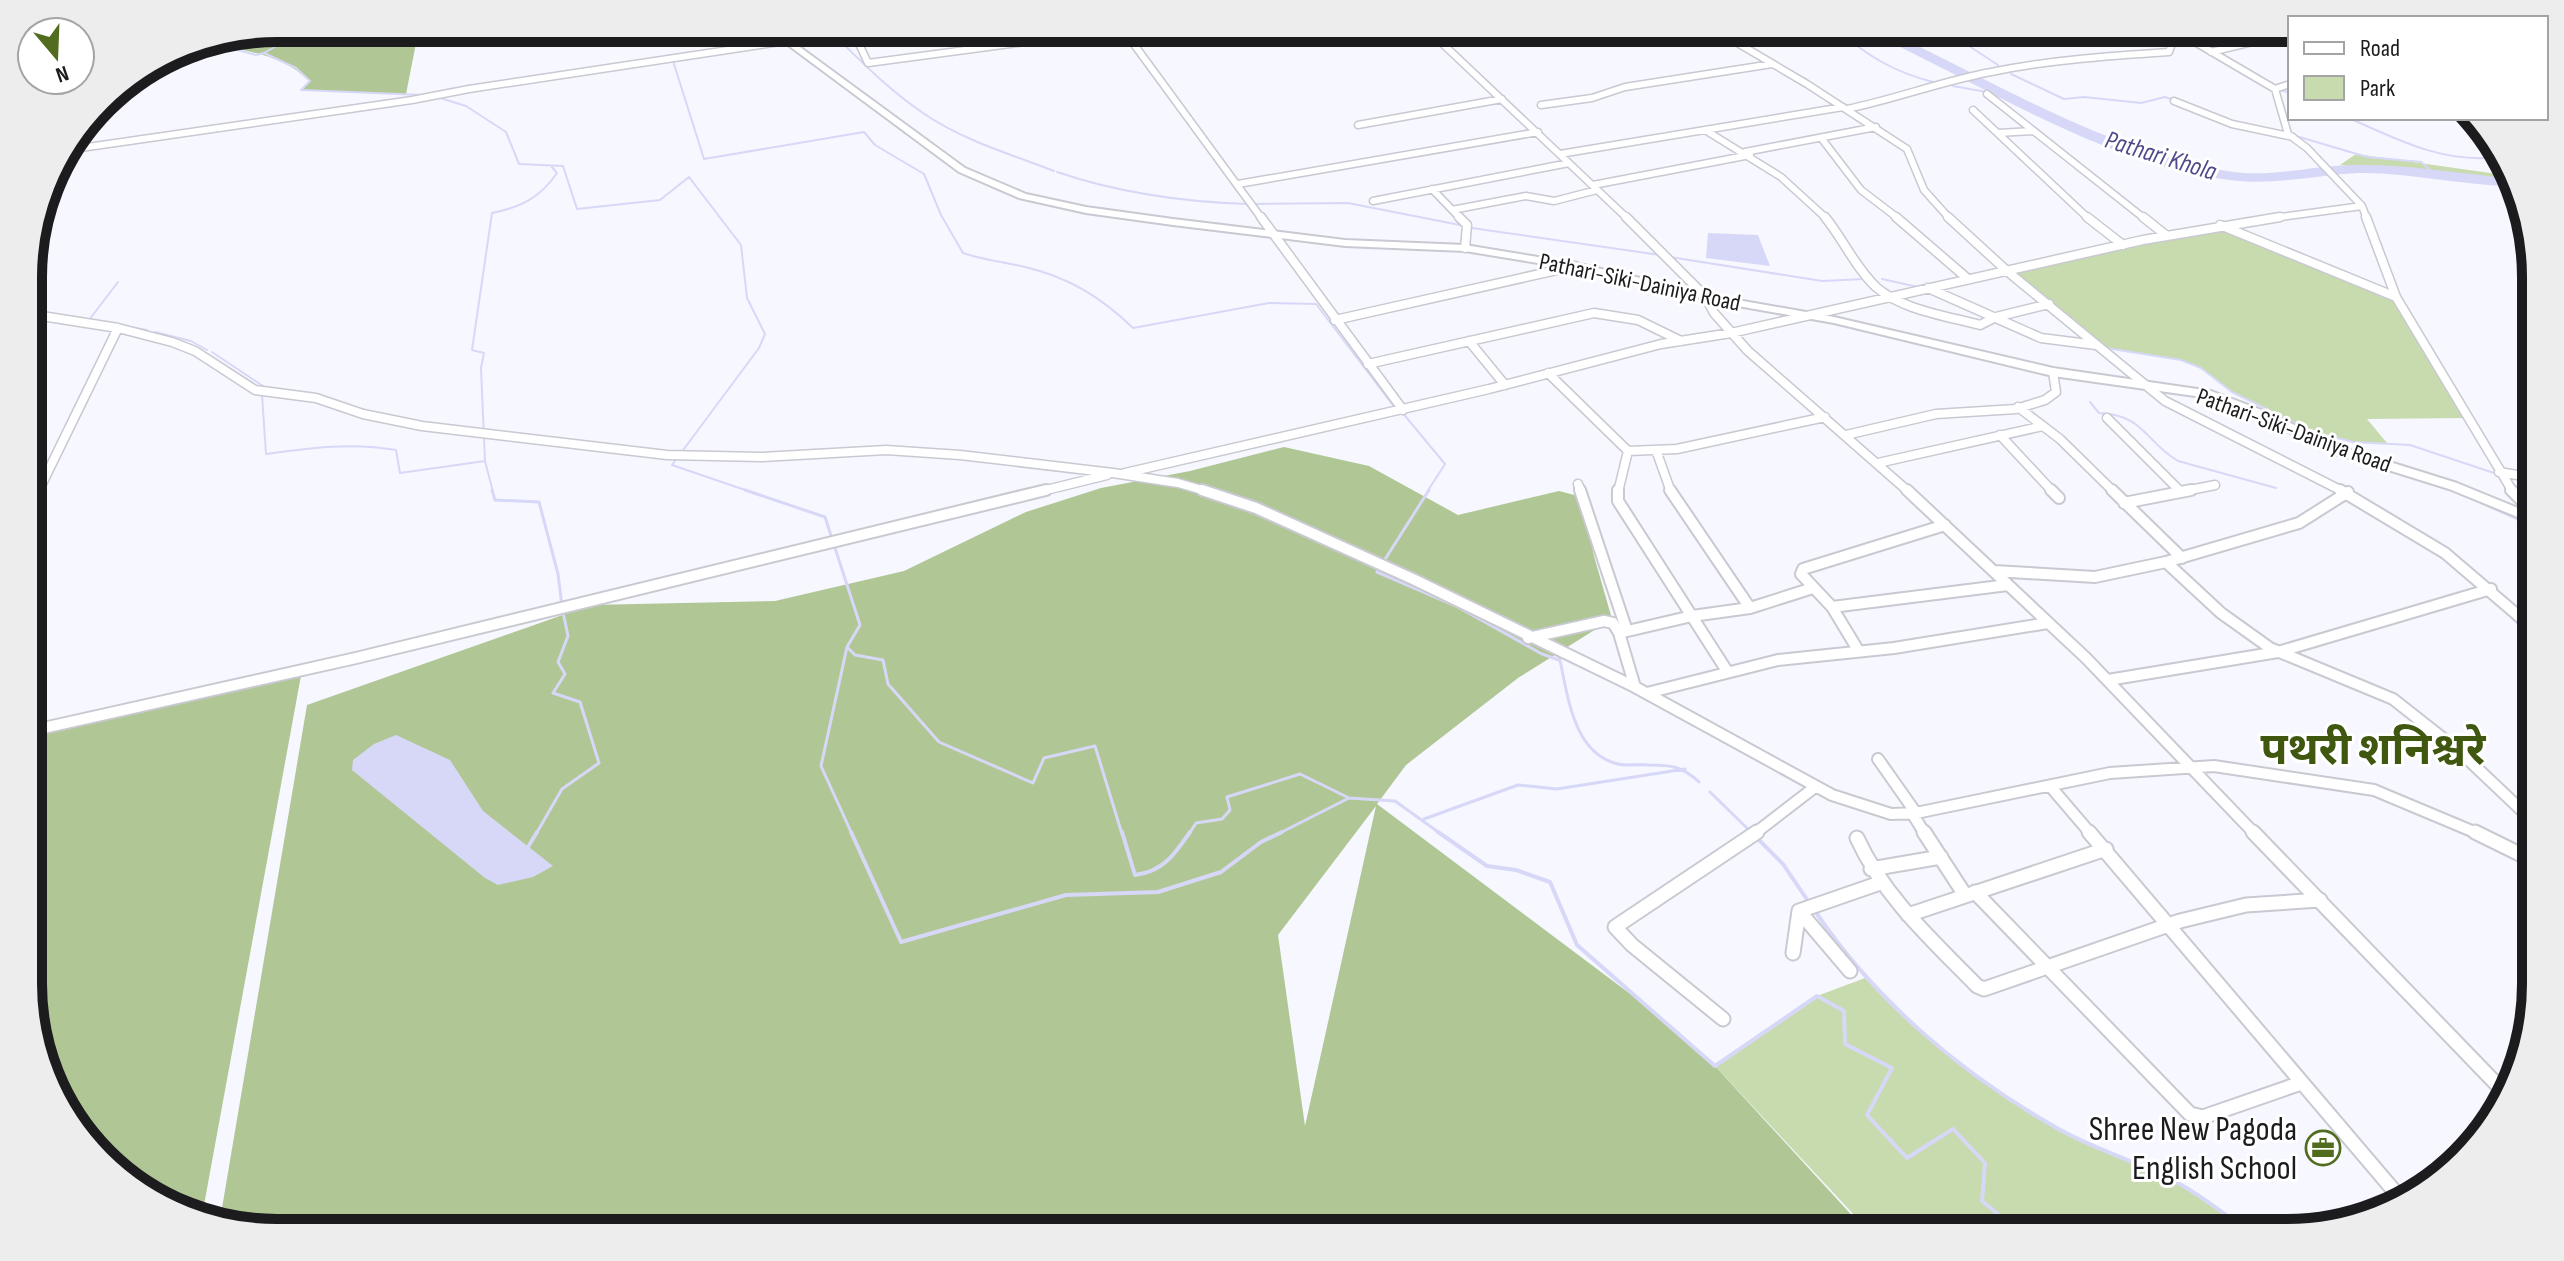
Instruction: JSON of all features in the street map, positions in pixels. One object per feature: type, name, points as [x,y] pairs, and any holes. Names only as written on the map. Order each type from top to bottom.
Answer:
[{"type":"main road","name":"Pathari-Siki-Dainiya Road","points":[[787,43],[962,170],[1023,196],[1079,209],[1273,235],[1345,243],[1465,248],[1575,266],[1705,296],[1808,315],[2053,372],[2188,390],[2236,403],[2325,446],[2453,486],[2522,515]]},
{"type":"street","points":[[1441,42],[1705,296],[1731,333],[1776,377],[1878,463],[2108,680],[2499,1086]]},
{"type":"street","points":[[1736,42],[1907,149],[1929,198],[2007,271],[2140,382],[2189,416],[2348,492],[2445,553],[2522,618]]},
{"type":"street","points":[[1560,154],[1893,100],[1989,72],[2094,57],[2160,54],[2169,52],[2171,42]]},
{"type":"street","points":[[2194,42],[2275,89],[2281,105],[2282,121],[2293,137],[2362,206],[2396,297],[2499,472],[2522,502]]},
{"type":"street","points":[[2211,52],[2253,42]]},
{"type":"street","points":[[81,148],[378,104],[409,103],[469,89],[781,43]]},
{"type":"street","points":[[858,43],[868,63],[1016,43]]},
{"type":"street","points":[[1134,43],[1403,410]]},
{"type":"street","points":[[1541,105],[1592,98],[1625,87],[1772,64]]},
{"type":"street","points":[[2275,89],[2288,85]]},
{"type":"street","points":[[1987,94],[2167,236]]},
{"type":"street","points":[[1358,125],[1502,99]]},
{"type":"street","points":[[2174,101],[2232,124],[2293,137]]},
{"type":"street","points":[[1973,110],[2083,214],[2123,245]]},
{"type":"street","points":[[1452,210],[1526,196],[1554,201],[1595,188],[1876,127]]},
{"type":"street","points":[[1705,130],[1780,174],[1822,213],[1856,262],[1882,291],[1893,297],[1980,325],[1996,317],[2049,304]]},
{"type":"street","points":[[1998,133],[2033,131]]},
{"type":"street","points":[[1238,184],[1538,132]]},
{"type":"street","points":[[1822,139],[1861,190],[1917,233],[1968,279]]},
{"type":"street","points":[[1373,201],[1569,163]]},
{"type":"street","points":[[1432,189],[1467,225],[1465,248]]},
{"type":"street","points":[[42,728],[356,658],[1117,474],[1403,410],[1681,341],[1731,333],[2219,225],[2362,206]]},
{"type":"street","points":[[2219,225],[2396,297]]},
{"type":"street","points":[[1335,320],[1575,266]]},
{"type":"street","points":[[1928,288],[2041,338],[2098,345]]},
{"type":"street","points":[[1368,364],[1594,313],[1638,320],[1681,341]]},
{"type":"street","points":[[43,316],[118,328],[195,351],[255,390],[316,398],[363,414],[422,426],[566,442],[632,453],[762,457],[886,450],[960,455],[1178,483],[1256,508],[1415,580],[1528,638],[1647,693],[1815,787],[1865,808],[1891,814],[1914,813],[2110,773],[2192,767],[2239,769],[2374,790],[2453,821],[2522,855]]},
{"type":"street","points":[[43,481],[118,328]]},
{"type":"street","points":[[1469,341],[1505,385]]},
{"type":"street","points":[[1846,435],[1940,413],[1994,412],[2018,407],[2056,392],[2053,372]]},
{"type":"street","points":[[1548,373],[1628,451],[1657,453],[1825,417]]},
{"type":"street","points":[[2018,407],[2043,426],[2182,558]]},
{"type":"street","points":[[2107,418],[2180,491]]},
{"type":"street","points":[[1878,463],[2043,426]]},
{"type":"street","points":[[2000,435],[2059,498]]},
{"type":"street","points":[[1628,451],[1624,470],[1616,484],[1618,501],[1727,671]]},
{"type":"street","points":[[1657,453],[1675,503],[1716,554],[1750,608]]},
{"type":"street","points":[[2499,472],[2522,476]]},
{"type":"street","points":[[1578,484],[1623,632],[1635,687]]},
{"type":"street","points":[[2124,503],[2215,485]]},
{"type":"street","points":[[1994,571],[2095,577],[2166,562],[2299,523],[2348,492]]},
{"type":"street","points":[[1858,650],[1832,607],[1800,571],[1945,525]]},
{"type":"street","points":[[2166,562],[2221,613],[2278,652],[2393,699],[2459,751],[2522,811]]},
{"type":"street","points":[[1832,607],[2008,585]]},
{"type":"street","points":[[1623,632],[1692,616],[1750,608],[1813,588]]},
{"type":"street","points":[[2108,680],[2278,652],[2491,589]]},
{"type":"street","points":[[1528,638],[1604,621],[1613,623],[1623,632]]},
{"type":"street","points":[[1647,693],[1778,660],[1894,648],[2048,623]]},
{"type":"street","points":[[1878,759],[1941,857],[1970,893],[2047,965],[2190,1114],[2203,1117],[2301,1083]]},
{"type":"street","points":[[2050,786],[2395,1192]]},
{"type":"street","points":[[1723,1019],[1661,970],[1615,927],[1776,819],[1815,787]]},
{"type":"street","points":[[1857,838],[1880,883],[1977,986],[1984,989],[2047,965],[2249,904],[2320,900]]},
{"type":"street","points":[[1908,915],[2106,849]]},
{"type":"street","points":[[1871,869],[1941,857]]},
{"type":"street","points":[[1799,911],[1880,883]]},
{"type":"street","points":[[1793,953],[1799,911]]},
{"type":"street","points":[[1799,911],[1850,971]]},
{"type":"green space","points":[[262,43],[416,43],[406,94],[301,90],[309,81],[287,64],[230,47]]},
{"type":"green space","points":[[2356,154],[2497,174],[2501,181],[2340,165]]},
{"type":"green space","points":[[2219,225],[2396,297],[2467,418],[2367,419],[2387,443],[2353,442],[2313,432],[2232,392],[2201,368],[2181,360],[2106,348],[2007,271]]},
{"type":"green space","points":[[1284,447],[1369,466],[1458,515],[1559,491],[1582,497],[1594,556],[1612,619],[1518,678],[1406,765],[1377,804],[1653,1011],[1715,1066],[1854,1218],[277,1219],[221,1212],[307,705],[591,605],[775,601],[904,571],[1026,512],[1101,488],[1190,471]],"holes":[[[1376,806],[1305,1126],[1278,935]]]},
{"type":"green space","points":[[302,670],[204,1207],[173,1195],[147,1179],[111,1150],[74,1101],[50,1045],[42,984],[42,728]]},
{"type":"green space","points":[[1865,978],[1933,1040],[2006,1097],[2071,1135],[2175,1181],[2230,1218],[1857,1218],[1715,1066],[1817,996]]},
{"type":"water","points":[[1708,233],[1758,235],[1770,266],[1706,258]]},
{"type":"water","points":[[396,735],[450,760],[483,811],[553,866],[533,877],[498,885],[485,878],[352,770],[353,760],[374,744]]},
{"type":"waterway","points":[[1853,42],[1882,62],[1937,83]]},
{"type":"waterway","name":"Pathari Khola","points":[[1901,42],[2090,135],[2175,164],[2230,176],[2275,178],[2359,169],[2501,181]]},
{"type":"waterway","points":[[1966,42],[1998,65]]},
{"type":"waterway","points":[[2200,42],[2209,47]]},
{"type":"waterway","points":[[264,53],[282,43]]},
{"type":"waterway","points":[[842,43],[888,86],[938,123],[987,146],[1054,171]]},
{"type":"waterway","points":[[229,48],[256,55],[264,53]]},
{"type":"waterway","points":[[264,53],[296,68],[310,81],[301,90],[422,95]]},
{"type":"waterway","points":[[673,61],[704,159],[864,132],[875,145],[924,174],[941,215],[963,253],[1041,271],[1070,283],[1109,307],[1133,328],[1269,303],[1316,304],[1395,408]]},
{"type":"waterway","points":[[2011,74],[2064,99],[2084,97],[2141,103],[2165,97],[2201,109]]},
{"type":"waterway","points":[[1953,86],[2015,97]]},
{"type":"waterway","points":[[2281,90],[2288,92]]},
{"type":"waterway","points":[[437,97],[466,106],[506,132],[519,164],[563,166],[577,209],[660,200],[689,177],[741,245],[747,298],[765,334],[759,348],[672,465],[751,492]]},
{"type":"waterway","points":[[2354,120],[2421,148],[2458,157],[2488,157]]},
{"type":"waterway","points":[[2296,136],[2367,157],[2421,162],[2437,176]]},
{"type":"waterway","points":[[485,461],[481,368],[484,353],[472,350],[492,213],[512,208],[537,195],[557,173],[551,166]]},
{"type":"waterway","points":[[1057,172],[1104,186],[1151,195],[1248,204]]},
{"type":"waterway","points":[[1253,204],[1348,203],[1465,226]]},
{"type":"waterway","points":[[1472,228],[1660,255]]},
{"type":"waterway","points":[[1670,257],[1822,281],[1864,279]]},
{"type":"waterway","points":[[1882,279],[1918,287]]},
{"type":"waterway","points":[[118,282],[89,320],[147,330]]},
{"type":"waterway","points":[[155,332],[191,341],[207,350]]},
{"type":"waterway","points":[[2043,342],[2068,345]]},
{"type":"waterway","points":[[2106,348],[2181,360],[2201,368],[2232,392],[2313,432],[2353,442],[2410,445],[2494,473]]},
{"type":"waterway","points":[[212,352],[263,386]]},
{"type":"waterway","points":[[262,395],[266,454],[363,446],[396,450],[400,473],[485,461]]},
{"type":"waterway","points":[[2090,402],[2099,413],[2136,424],[2178,461],[2276,488]]},
{"type":"waterway","points":[[1401,411],[1445,464],[1427,492]]},
{"type":"waterway","points":[[2264,420],[2334,455],[2394,472]]},
{"type":"waterway","points":[[485,461],[493,492]]},
{"type":"waterway","points":[[492,490],[495,500],[539,502],[558,574],[562,606]]},
{"type":"waterway","points":[[745,490],[825,517],[860,625],[847,647]]},
{"type":"waterway","points":[[1384,561],[1429,490]]},
{"type":"waterway","points":[[2480,502],[2522,521]]},
{"type":"waterway","points":[[1379,567],[1377,572],[1456,606],[1542,654],[1559,660]]},
{"type":"waterway","points":[[2505,611],[2522,627]]},
{"type":"waterway","points":[[536,834],[562,789],[599,763],[580,702],[553,693],[565,674],[558,662],[568,636],[563,612]]},
{"type":"waterway","points":[[847,647],[855,655],[883,660],[888,684],[939,742],[1033,783],[1044,758],[1095,746],[1122,834]]},
{"type":"waterway","points":[[847,647],[821,766],[852,834]]},
{"type":"waterway","points":[[1559,656],[1569,704],[1581,735],[1591,748],[1603,758],[1618,764],[1670,766],[1681,770]]},
{"type":"waterway","points":[[1681,770],[1685,769]]},
{"type":"waterway","points":[[1424,819],[1518,785],[1557,789],[1681,770]]},
{"type":"waterway","points":[[1681,770],[1699,782]]},
{"type":"waterway","points":[[1189,834],[1196,823],[1222,819],[1230,810],[1227,797],[1300,774],[1349,798]]},
{"type":"waterway","points":[[1710,792],[1749,830]]},
{"type":"waterway","points":[[1281,832],[1349,798]]},
{"type":"waterway","points":[[1349,798],[1395,801],[1441,834]]},
{"type":"waterway","points":[[528,847],[537,832]]},
{"type":"waterway","points":[[851,832],[901,942],[1066,895],[1158,892],[1221,872],[1261,842],[1281,832]]},
{"type":"waterway","points":[[1122,832],[1135,875],[1161,866],[1190,832]]},
{"type":"waterway","points":[[1438,832],[1487,866],[1516,870],[1550,882],[1577,945],[1715,1066],[1817,996],[1844,1011],[1845,1044],[1892,1068],[1867,1115],[1907,1158],[1953,1129],[1985,1163],[1982,1201],[2003,1218]]},
{"type":"waterway","points":[[1756,837],[1783,864],[1808,901]]},
{"type":"waterway","points":[[1817,914],[1866,977],[1894,1006],[1987,1084],[2069,1135],[2161,1175],[2230,1218]]},
{"type":"place","name":"Shree New Pagoda English School","points":[[2323,1148]]},
{"type":"district","name":"पथरी शनिश्चरे","points":[[2373,749]]}]
